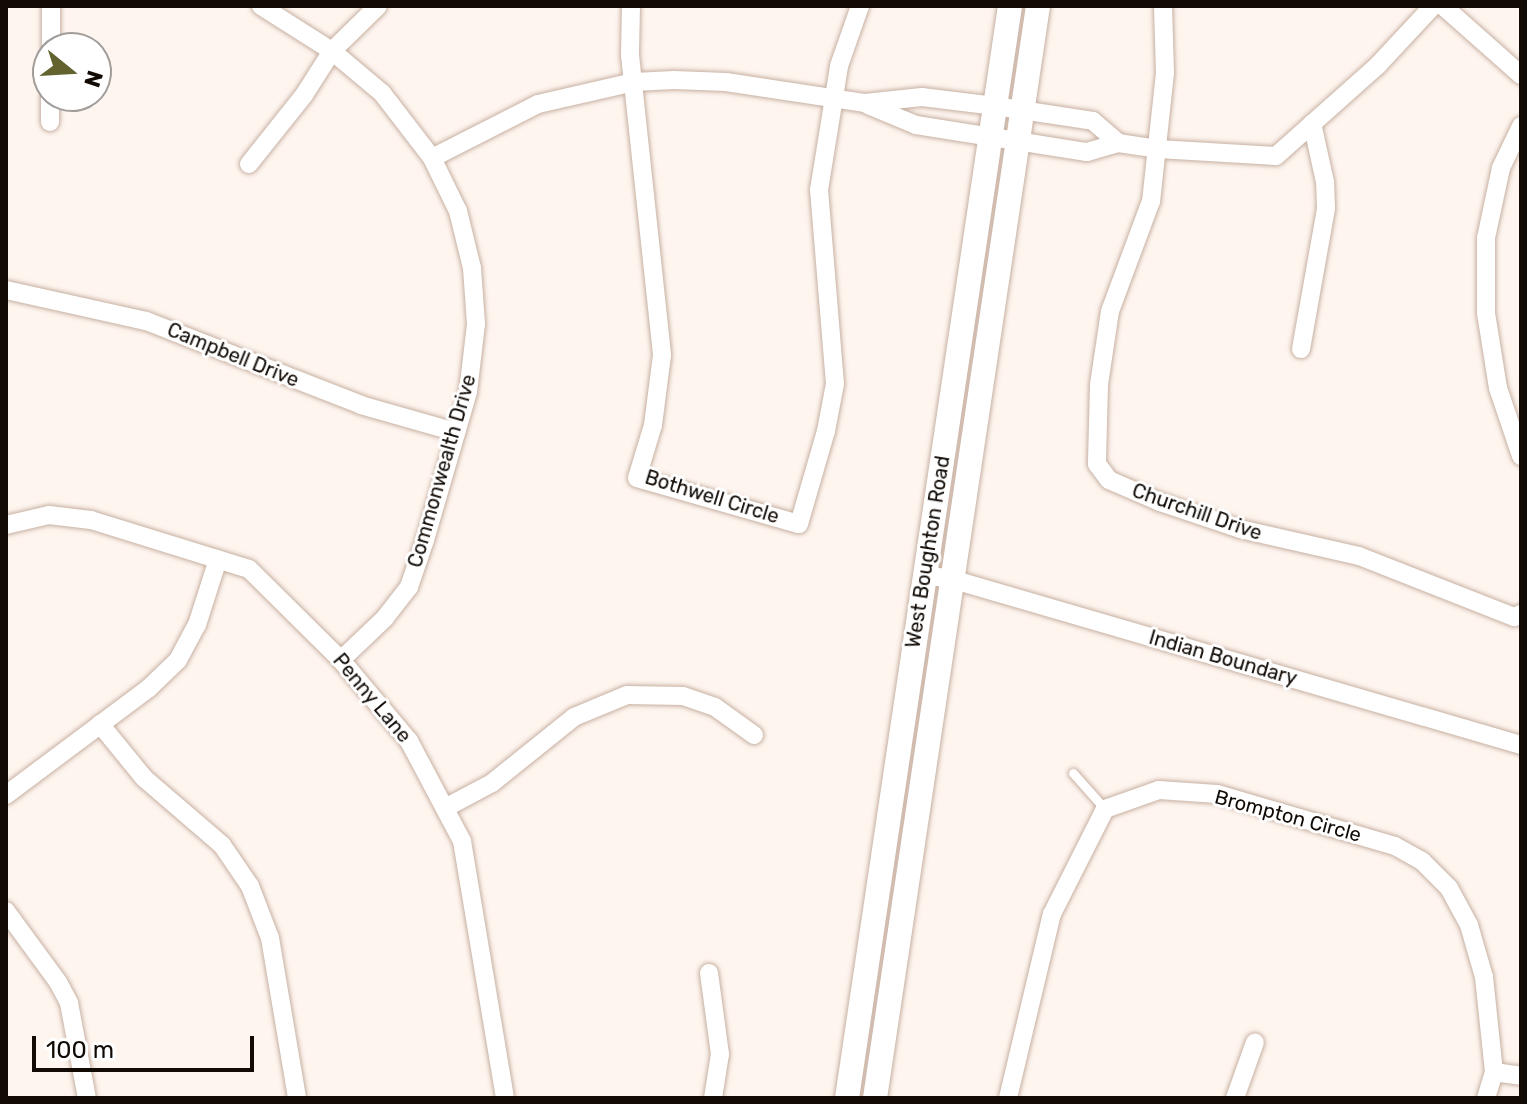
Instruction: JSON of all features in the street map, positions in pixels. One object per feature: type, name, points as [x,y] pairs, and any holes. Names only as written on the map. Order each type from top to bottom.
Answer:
[{"type":"main road","name":"West Boughton Road","points":[[847,1098],[1010,6]]},
{"type":"main road","name":"West Boughton Road","points":[[875,1098],[1038,6]]},
{"type":"street","points":[[51,6],[51,32]]},
{"type":"street","name":"Commonwealth Drive","points":[[261,6],[332,51],[382,93],[432,158],[458,211],[472,268],[476,324],[468,392],[409,587],[385,618],[341,660]]},
{"type":"street","points":[[249,164],[304,95],[332,51],[378,6]]},
{"type":"street","points":[[631,6],[634,82]]},
{"type":"street","points":[[833,99],[839,66],[860,6]]},
{"type":"street","name":"Churchill Drive","points":[[1163,6],[1165,73],[1151,201],[1116,289],[1103,356],[1097,464],[1109,480],[1240,529],[1359,556],[1514,617],[1521,614]]},
{"type":"street","points":[[865,103],[916,125],[1087,152],[1118,143],[1158,149],[1276,156],[1378,65],[1433,6]]},
{"type":"street","points":[[1443,6],[1521,75]]},
{"type":"street","points":[[432,158],[538,104],[634,82],[702,80],[865,103],[922,97],[1022,110],[1093,121],[1118,143]]},
{"type":"street","name":"Bothwell Circle","points":[[634,82],[662,355],[653,425],[637,478],[799,524],[826,431],[835,384],[819,190],[833,99]]},
{"type":"street","points":[[50,112],[50,122]]},
{"type":"street","points":[[1301,349],[1326,208],[1325,182],[1312,123]]},
{"type":"street","points":[[1521,126],[1501,168],[1486,238],[1486,298],[1498,388],[1521,456]]},
{"type":"street","name":"Campbell Drive","points":[[6,290],[146,321],[361,405],[456,432]]},
{"type":"street","name":"Penny Lane","points":[[6,525],[49,515],[91,520],[249,569],[341,660],[409,741],[462,841],[505,1098]]},
{"type":"street","points":[[6,795],[149,688],[178,660],[197,625],[218,559]]},
{"type":"street","name":"Indian Boundary","points":[[924,575],[951,579],[1521,745]]},
{"type":"street","points":[[445,808],[492,783],[574,717],[627,695],[683,696],[715,707],[754,735]]},
{"type":"street","points":[[100,724],[144,778],[222,845],[250,886],[270,938],[297,1098]]},
{"type":"street","name":"Brompton Circle","points":[[1105,809],[1159,790],[1217,794],[1395,846],[1422,861],[1449,888],[1469,925],[1484,977],[1494,1072],[1486,1098]]},
{"type":"street","points":[[1008,1098],[1052,914],[1105,809]]},
{"type":"street","points":[[6,911],[58,982],[69,1003],[87,1098]]},
{"type":"street","points":[[709,973],[720,1054],[713,1098]]},
{"type":"street","points":[[1235,1098],[1255,1042]]},
{"type":"street","points":[[1494,1072],[1521,1076]]},
{"type":"lane","points":[[1073,773],[1105,809]]}]
